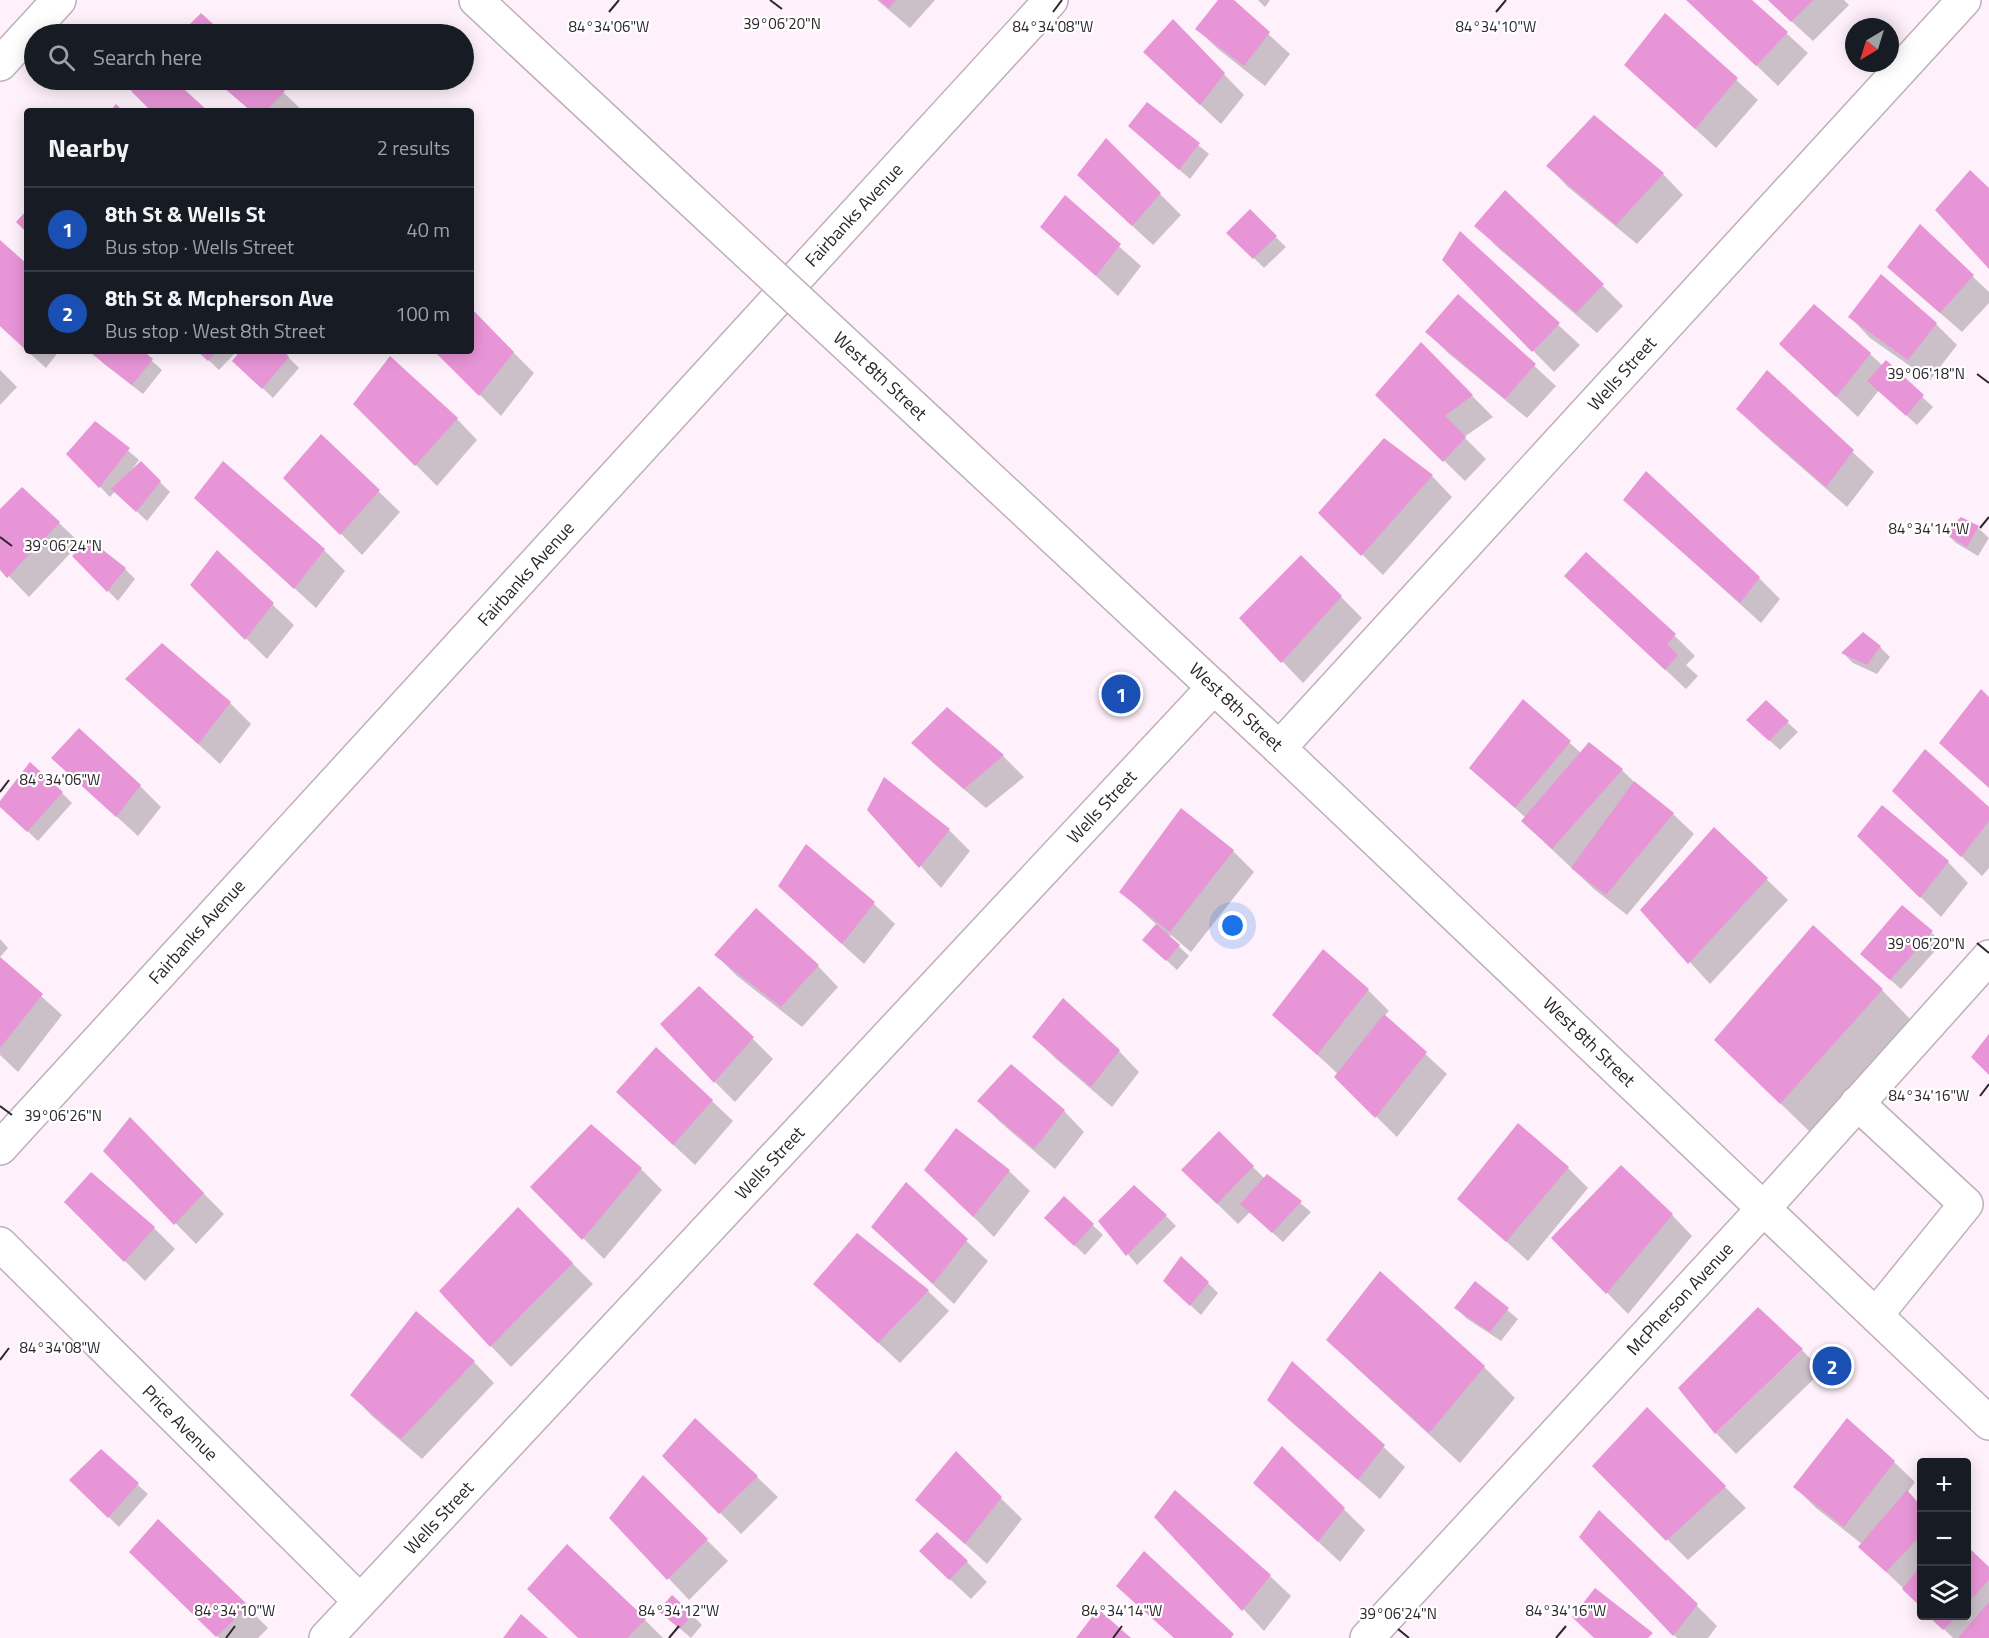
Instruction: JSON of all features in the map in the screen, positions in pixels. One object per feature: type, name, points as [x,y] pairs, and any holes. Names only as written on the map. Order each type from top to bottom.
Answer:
[{"type":"street","points":[[37,24],[59,0]]},
{"type":"street","name":"West 8th Street","points":[[476,0],[1279,748],[1989,1423]]},
{"type":"street","name":"Fairbanks Avenue","points":[[0,1148],[1051,0]]},
{"type":"street","name":"Wells Street","points":[[1279,748],[1964,0]]},
{"type":"street","points":[[0,64],[24,38]]},
{"type":"street","name":"Wells Street","points":[[326,1638],[1214,687]]},
{"type":"street","name":"McPherson Avenue","points":[[1367,1638],[1764,1208],[1989,957]]},
{"type":"street","points":[[1857,1103],[1966,1204],[1876,1315]]},
{"type":"street","name":"Price Avenue","points":[[0,1244],[360,1602]]},
{"type":"building","points":[[879,0],[896,0],[889,8]]},
{"type":"building","points":[[1218,0],[1234,0],[1270,32],[1244,66],[1195,29]]},
{"type":"building","points":[[1686,0],[1752,0],[1788,32],[1756,66]]},
{"type":"building","points":[[1768,0],[1813,0],[1791,22]]},
{"type":"building","points":[[201,13],[213,24],[190,24]]},
{"type":"building","points":[[1665,13],[1738,78],[1695,129],[1624,65]]},
{"type":"building","points":[[1173,19],[1225,73],[1200,105],[1143,52]]},
{"type":"building","points":[[185,90],[205,108],[148,108],[131,91]]},
{"type":"building","points":[[227,90],[285,91],[269,108],[248,108]]},
{"type":"building","points":[[1147,102],[1200,143],[1179,170],[1128,126]]},
{"type":"building","points":[[1594,115],[1664,173],[1616,225],[1546,166]]},
{"type":"building","points":[[1106,138],[1161,193],[1132,226],[1077,175]]},
{"type":"building","points":[[1970,170],[1989,188],[1989,269],[1935,210]]},
{"type":"building","points":[[1505,190],[1604,284],[1576,313],[1474,226]]},
{"type":"building","points":[[1065,195],[1121,244],[1096,276],[1040,227]]},
{"type":"building","points":[[1250,209],[1277,236],[1253,259],[1226,233]]},
{"type":"building","points":[[24,213],[24,230],[16,222]]},
{"type":"building","points":[[1920,224],[1974,275],[1940,313],[1887,267]]},
{"type":"building","points":[[1460,231],[1560,323],[1532,352],[1442,260]]},
{"type":"building","points":[[0,240],[24,261],[24,348],[0,326]]},
{"type":"building","points":[[1881,274],[1937,323],[1908,360],[1848,317]]},
{"type":"building","points":[[1458,294],[1536,364],[1505,399],[1425,332]]},
{"type":"building","points":[[1814,304],[1871,353],[1836,397],[1779,344]]},
{"type":"building","points":[[474,311],[514,352],[479,396],[437,354],[474,354]]},
{"type":"building","points":[[1421,342],[1473,395],[1445,416],[1466,437],[1443,462],[1375,395]]},
{"type":"building","points":[[92,354],[147,354],[153,359],[132,385]]},
{"type":"building","points":[[200,354],[214,354],[208,361]]},
{"type":"building","points":[[238,354],[286,354],[289,357],[262,389],[232,361]]},
{"type":"building","points":[[390,356],[458,418],[415,466],[353,404]]},
{"type":"building","points":[[1886,360],[1924,395],[1906,416],[1867,381]]},
{"type":"building","points":[[1767,370],[1854,450],[1826,487],[1736,409]]},
{"type":"building","points":[[95,421],[130,448],[99,488],[66,454]]},
{"type":"building","points":[[321,434],[380,490],[340,535],[283,478]]},
{"type":"building","points":[[1384,438],[1433,475],[1361,556],[1318,513]]},
{"type":"building","points":[[141,461],[161,481],[136,512],[111,489]]},
{"type":"building","points":[[223,461],[325,549],[294,589],[194,498]]},
{"type":"building","points":[[1646,471],[1760,577],[1740,603],[1623,500]]},
{"type":"building","points":[[22,487],[60,522],[7,578],[0,570],[0,509]]},
{"type":"building","points":[[1961,517],[1979,526],[1967,547],[1944,533]]},
{"type":"building","points":[[89,539],[126,568],[107,592],[72,556]]},
{"type":"building","points":[[217,550],[274,603],[245,640],[190,585]]},
{"type":"building","points":[[1586,552],[1676,634],[1667,644],[1678,655],[1665,670],[1564,576]]},
{"type":"building","points":[[1301,555],[1342,596],[1281,663],[1239,618]]},
{"type":"building","points":[[1863,632],[1881,646],[1867,665],[1841,653]]},
{"type":"building","points":[[162,643],[231,702],[198,744],[125,679]]},
{"type":"building","points":[[1981,689],[1989,697],[1989,788],[1939,743]]},
{"type":"building","points":[[1523,699],[1571,741],[1515,808],[1469,768]]},
{"type":"building","points":[[1766,700],[1789,721],[1769,741],[1746,720]]},
{"type":"building","points":[[947,707],[1004,755],[964,789],[911,743]]},
{"type":"building","points":[[79,728],[141,785],[116,817],[51,758]]},
{"type":"building","points":[[1589,742],[1623,769],[1552,849],[1521,821]]},
{"type":"building","points":[[1925,749],[1989,807],[1989,821],[1961,857],[1892,791]]},
{"type":"building","points":[[30,762],[63,792],[27,832],[0,807],[0,801]]},
{"type":"building","points":[[884,777],[950,829],[919,868],[867,810]]},
{"type":"building","points":[[1634,781],[1674,813],[1606,895],[1571,868]]},
{"type":"building","points":[[1882,805],[1949,861],[1920,898],[1857,836]]},
{"type":"building","points":[[1181,808],[1234,850],[1170,932],[1119,892]]},
{"type":"building","points":[[1714,827],[1768,878],[1688,964],[1640,910]]},
{"type":"building","points":[[806,844],[875,902],[842,944],[778,886]]},
{"type":"building","points":[[1902,905],[1933,931],[1890,980],[1860,954]]},
{"type":"building","points":[[756,908],[819,965],[781,1007],[714,955]]},
{"type":"building","points":[[1156,924],[1180,945],[1166,961],[1142,940]]},
{"type":"building","points":[[1813,925],[1883,989],[1780,1104],[1714,1040]]},
{"type":"building","points":[[1323,949],[1369,989],[1317,1055],[1272,1015]]},
{"type":"building","points":[[0,957],[43,994],[0,1048]]},
{"type":"building","points":[[699,986],[754,1037],[714,1083],[660,1024]]},
{"type":"building","points":[[1063,998],[1120,1050],[1091,1087],[1032,1037]]},
{"type":"building","points":[[1384,1014],[1427,1052],[1375,1118],[1334,1077]]},
{"type":"building","points":[[1989,1034],[1989,1075],[1971,1057]]},
{"type":"building","points":[[656,1047],[713,1100],[673,1145],[616,1092]]},
{"type":"building","points":[[1011,1064],[1065,1110],[1034,1149],[977,1101]]},
{"type":"building","points":[[130,1117],[204,1193],[174,1225],[103,1151]]},
{"type":"building","points":[[1518,1123],[1569,1167],[1506,1242],[1457,1199]]},
{"type":"building","points":[[591,1124],[642,1168],[582,1240],[530,1187]]},
{"type":"building","points":[[956,1128],[1010,1170],[973,1217],[924,1170]]},
{"type":"building","points":[[1219,1131],[1254,1166],[1217,1204],[1181,1170]]},
{"type":"building","points":[[1621,1165],[1673,1214],[1606,1294],[1551,1238]]},
{"type":"building","points":[[91,1172],[155,1227],[124,1262],[64,1202]]},
{"type":"building","points":[[1267,1174],[1302,1201],[1272,1233],[1240,1204]]},
{"type":"building","points":[[906,1182],[968,1239],[933,1284],[871,1227]]},
{"type":"building","points":[[1134,1185],[1167,1215],[1126,1256],[1098,1221]]},
{"type":"building","points":[[1064,1196],[1094,1224],[1074,1246],[1044,1218]]},
{"type":"building","points":[[518,1207],[573,1263],[490,1347],[439,1291]]},
{"type":"building","points":[[857,1233],[929,1290],[878,1343],[813,1284]]},
{"type":"building","points":[[1181,1256],[1209,1282],[1190,1306],[1163,1281]]},
{"type":"building","points":[[1380,1271],[1485,1366],[1429,1433],[1326,1340]]},
{"type":"building","points":[[1475,1281],[1509,1308],[1490,1332],[1454,1308]]},
{"type":"building","points":[[1758,1307],[1803,1349],[1715,1434],[1678,1388]]},
{"type":"building","points":[[416,1311],[475,1361],[401,1439],[350,1395]]},
{"type":"building","points":[[1292,1361],[1385,1445],[1358,1480],[1267,1400]]},
{"type":"building","points":[[1647,1407],[1726,1486],[1666,1541],[1592,1466]]},
{"type":"building","points":[[695,1418],[758,1476],[719,1514],[662,1456]]},
{"type":"building","points":[[1847,1418],[1895,1461],[1844,1527],[1793,1487]]},
{"type":"building","points":[[1282,1446],[1345,1508],[1318,1542],[1253,1483]]},
{"type":"building","points":[[101,1449],[139,1483],[108,1518],[69,1480]]},
{"type":"building","points":[[956,1451],[1002,1497],[965,1544],[915,1500]]},
{"type":"building","points":[[643,1475],[708,1539],[667,1580],[609,1518]]},
{"type":"building","points":[[1175,1490],[1271,1575],[1242,1611],[1154,1517]]},
{"type":"building","points":[[1907,1490],[1917,1501],[1917,1539],[1886,1572],[1858,1547]]},
{"type":"building","points":[[1599,1510],[1698,1604],[1673,1636],[1579,1537]]},
{"type":"building","points":[[158,1519],[249,1606],[216,1637],[129,1552]]},
{"type":"building","points":[[937,1532],[968,1561],[949,1580],[919,1551]]},
{"type":"building","points":[[567,1544],[646,1619],[627,1638],[578,1638],[527,1589]]},
{"type":"building","points":[[1971,1550],[1989,1567],[1989,1580],[1971,1600]]},
{"type":"building","points":[[1144,1551],[1234,1634],[1231,1638],[1174,1638],[1116,1586]]},
{"type":"building","points":[[1917,1570],[1917,1603],[1902,1589]]},
{"type":"building","points":[[1595,1588],[1653,1633],[1648,1638],[1594,1638],[1572,1617]]},
{"type":"building","points":[[672,1595],[693,1614],[680,1629],[658,1611]]},
{"type":"building","points":[[1989,1602],[1989,1638],[1958,1638]]},
{"type":"building","points":[[1098,1609],[1131,1638],[1076,1638]]},
{"type":"building","points":[[521,1614],[548,1638],[503,1638]]},
{"type":"building","points":[[1932,1620],[1953,1620],[1943,1630]]},
{"type":"place","name":"8th St & Wells St","points":[[1121,694]]},
{"type":"place","name":"8th St & Mcpherson Ave","points":[[1832,1366]]}]
